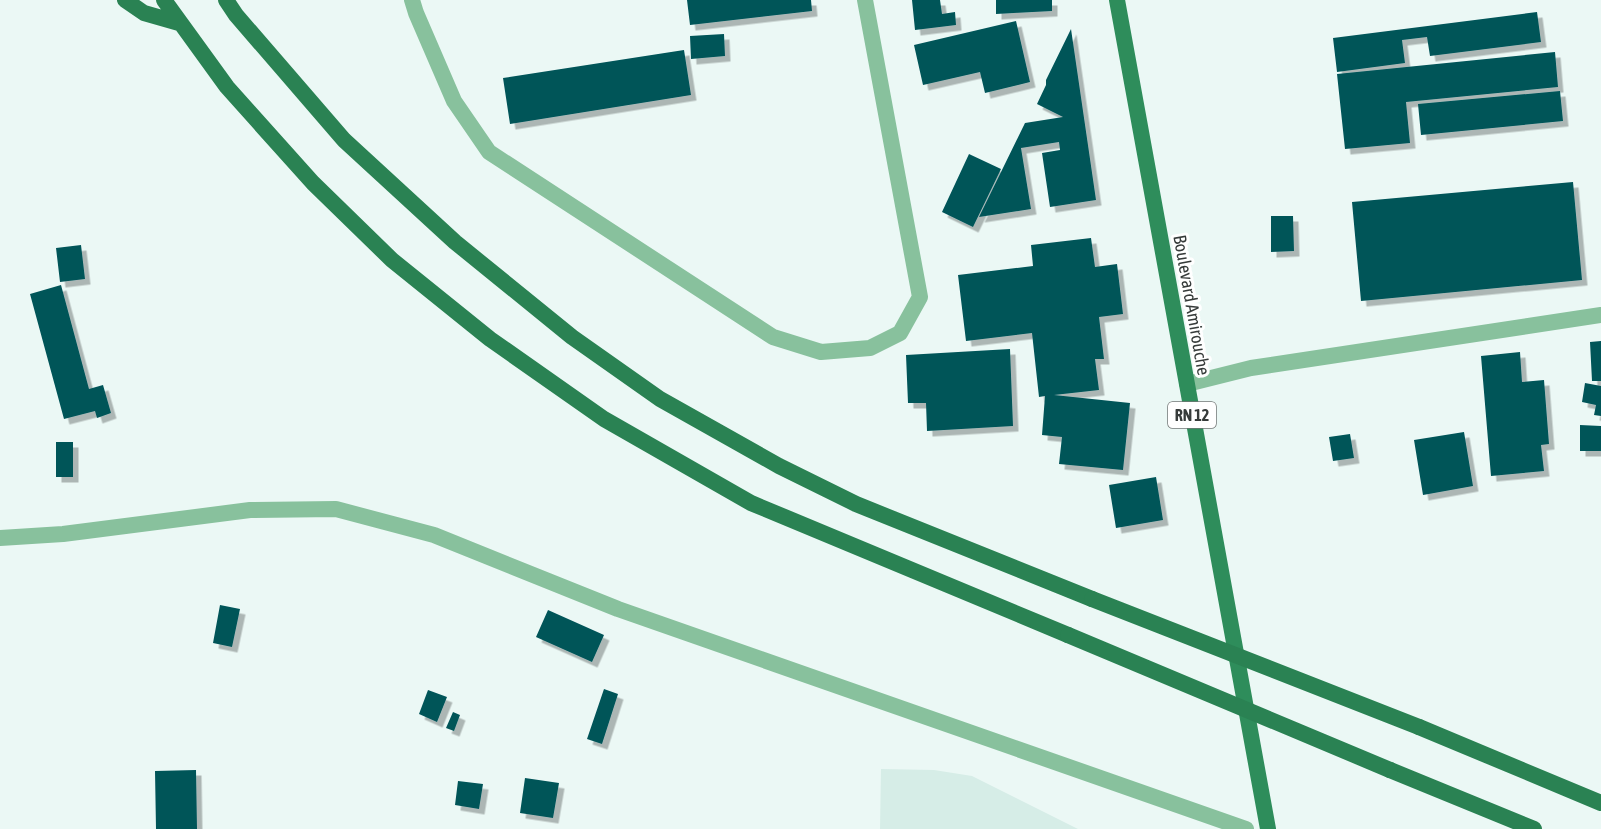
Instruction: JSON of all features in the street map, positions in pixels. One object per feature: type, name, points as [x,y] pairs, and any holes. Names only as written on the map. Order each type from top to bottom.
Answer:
[{"type":"highway","points":[[125,0],[144,13],[179,23]]},
{"type":"highway","points":[[164,0],[227,87],[313,183],[392,260],[490,339],[604,419],[751,503],[1534,829]]},
{"type":"highway","points":[[226,0],[244,24],[352,148],[473,256],[572,337],[660,399],[779,466],[856,504],[1419,727],[1601,803]]},
{"type":"main road","name":"Boulevard Amirouche","points":[[1117,0],[1268,829]]},
{"type":"street","points":[[412,0],[454,101],[489,152],[773,337],[821,352],[870,348],[900,333],[920,297],[865,0]]},
{"type":"street","points":[[1187,384],[1251,368],[1601,315]]},
{"type":"street","points":[[0,538],[63,534],[250,510],[336,509],[434,535],[618,609],[1246,829]]},
{"type":"shaded area","points":[[881,769],[934,770],[972,776],[1078,829],[880,829]]},
{"type":"building","points":[[687,0],[811,0],[812,11],[690,25]]},
{"type":"building","points":[[912,0],[940,0],[942,14],[955,12],[956,25],[915,30]]},
{"type":"building","points":[[996,0],[1052,0],[1052,11],[996,14]]},
{"type":"building","points":[[1537,12],[1541,42],[1430,56],[1427,37],[1402,40],[1405,63],[1337,72],[1333,38]]},
{"type":"building","points":[[1016,21],[1030,82],[985,93],[980,72],[923,85],[914,45]]},
{"type":"building","points":[[1071,29],[1096,200],[1050,207],[1042,153],[1060,150],[1059,142],[1021,148],[1031,209],[979,217],[1025,123],[1063,117],[1037,104]]},
{"type":"building","points":[[724,34],[725,56],[691,59],[690,36]]},
{"type":"building","points":[[684,50],[691,95],[510,124],[503,78]]},
{"type":"building","points":[[1555,52],[1558,87],[1406,102],[1410,143],[1345,149],[1337,74]]},
{"type":"building","points":[[1560,91],[1563,121],[1421,135],[1418,104]]},
{"type":"building","points":[[969,154],[1001,169],[973,227],[942,212]]},
{"type":"building","points":[[1573,182],[1582,280],[1361,301],[1352,202]]},
{"type":"building","points":[[1271,216],[1293,216],[1294,251],[1271,252]]},
{"type":"building","points":[[1091,238],[1095,267],[1117,264],[1123,314],[1099,317],[1104,359],[1095,359],[1099,390],[1054,395],[1130,403],[1123,470],[1059,464],[1062,437],[1042,435],[1045,396],[1039,397],[1032,333],[966,341],[958,275],[1033,266],[1031,245]]},
{"type":"building","points":[[81,245],[85,279],[60,282],[56,248]]},
{"type":"building","points":[[61,285],[89,389],[103,385],[111,413],[97,418],[95,411],[64,419],[30,294]]},
{"type":"building","points":[[1601,341],[1601,381],[1592,381],[1590,342]]},
{"type":"building","points":[[1010,349],[1013,426],[927,431],[926,403],[908,403],[906,355]]},
{"type":"building","points":[[1520,352],[1522,382],[1544,380],[1549,444],[1541,445],[1544,471],[1491,476],[1481,356]]},
{"type":"building","points":[[1585,383],[1601,386],[1601,416],[1594,415],[1596,405],[1582,402]]},
{"type":"building","points":[[1580,425],[1601,426],[1601,451],[1580,451]]},
{"type":"building","points":[[1464,432],[1473,486],[1423,495],[1414,440]]},
{"type":"building","points":[[1350,434],[1354,458],[1333,461],[1329,437]]},
{"type":"building","points":[[56,442],[73,442],[73,477],[56,477]]},
{"type":"building","points":[[1156,477],[1163,520],[1116,528],[1109,485]]},
{"type":"building","points":[[220,605],[240,609],[232,647],[213,643]]},
{"type":"building","points":[[548,610],[604,635],[592,662],[536,637]]},
{"type":"building","points":[[604,689],[618,694],[602,744],[587,739]]},
{"type":"building","points":[[428,690],[447,697],[437,722],[419,714]]},
{"type":"building","points":[[453,712],[460,715],[454,731],[446,728]]},
{"type":"building","points":[[196,770],[197,829],[156,829],[155,771]]},
{"type":"building","points":[[525,778],[559,783],[553,818],[520,813]]},
{"type":"building","points":[[458,781],[483,784],[479,809],[455,805]]}]
